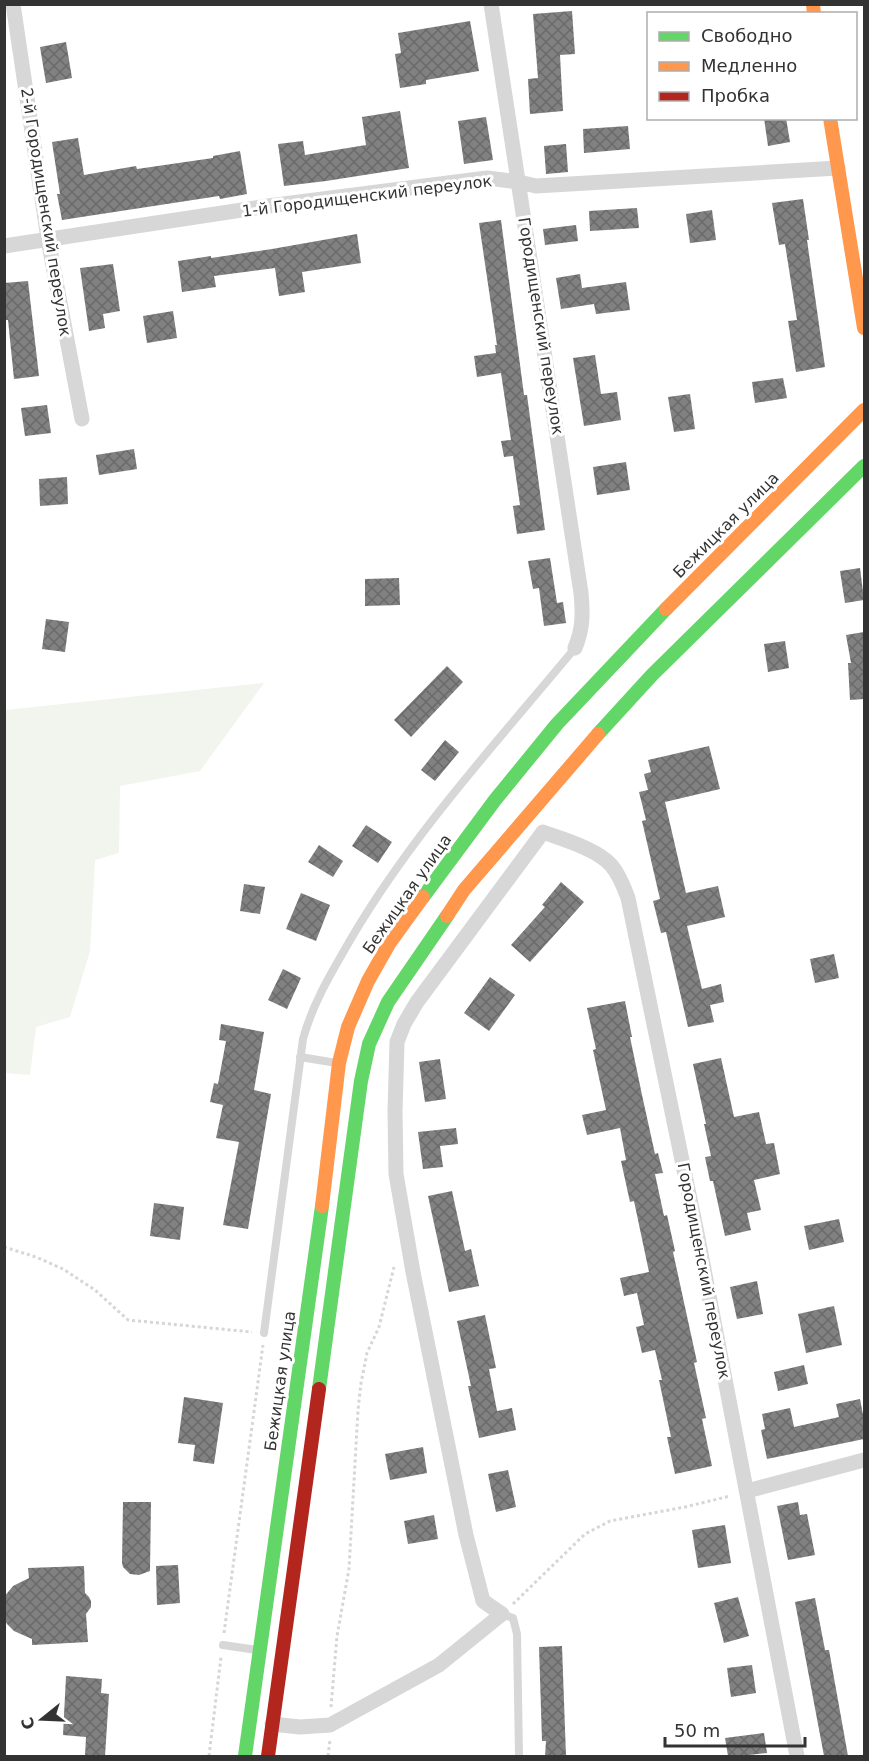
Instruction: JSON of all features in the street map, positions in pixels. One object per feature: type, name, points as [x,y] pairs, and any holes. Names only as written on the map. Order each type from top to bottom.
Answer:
[{"type":"main road","points":[[830,120],[864,328]]},
{"type":"main road","name":"Бежицкая улица","points":[[244,1756],[325,1184],[339,1063],[348,1027],[368,981],[389,944],[458,848],[557,724],[636,639],[864,410]]},
{"type":"main road","points":[[268,1756],[361,1081],[369,1044],[375,1029],[388,1002],[464,890],[612,718],[668,659],[864,466]]},
{"type":"street","name":"2-й Городищенский переулок","points":[[13,4],[48,239],[82,419]]},
{"type":"street","name":"Городищенский переулок","points":[[491,4],[581,593],[583,616],[575,648]]},
{"type":"street","name":"1-й Городищенский переулок","points":[[4,246],[268,206],[487,178],[536,186],[551,186],[838,168]]},
{"type":"street","name":"Городищенский переулок","points":[[408,1244],[396,1174],[397,1042],[404,1024],[417,1002],[543,832],[588,849],[610,863],[622,881],[628,898],[698,1238],[797,1756]]},
{"type":"street","points":[[272,1724],[300,1728],[330,1725],[439,1665],[502,1614],[483,1601],[466,1535],[408,1244]]},
{"type":"street","points":[[747,1491],[864,1460]]},
{"type":"lane","points":[[264,1333],[300,1058],[306,1026],[324,985],[366,915],[426,828],[575,648]]},
{"type":"lane","points":[[300,1058],[339,1063]]},
{"type":"lane","points":[[502,1614],[513,1618],[518,1634],[519,1756]]},
{"type":"lane","points":[[223,1645],[259,1650]]},
{"type":"path","points":[[328,1756],[337,1636],[349,1569],[357,1410],[361,1383],[367,1353],[379,1327],[396,1259],[408,1244]]},
{"type":"path","points":[[4,1247],[36,1257],[63,1269],[95,1290],[128,1320],[264,1333],[210,1756]]},
{"type":"path","points":[[502,1614],[585,1534],[610,1521],[685,1507],[747,1491]]},
{"type":"shaded area","points":[[264,683],[200,771],[120,786],[119,853],[95,860],[90,951],[70,1017],[36,1027],[30,1075],[5,1073],[5,710]]},
{"type":"building","points":[[572,11],[575,54],[560,55],[563,111],[530,114],[528,79],[538,78],[533,14]]},
{"type":"building","points":[[470,21],[479,71],[426,80],[426,84],[400,88],[395,54],[401,53],[398,33]]},
{"type":"building","points":[[66,42],[72,78],[46,83],[40,47]]},
{"type":"building","points":[[400,111],[409,168],[284,186],[278,144],[303,141],[305,155],[366,145],[362,117]]},
{"type":"building","points":[[486,117],[493,160],[464,164],[458,121]]},
{"type":"building","points":[[764,120],[786,120],[790,142],[768,146]]},
{"type":"building","points":[[628,126],[630,149],[584,153],[583,129]]},
{"type":"building","points":[[78,138],[84,175],[136,166],[137,169],[213,158],[213,156],[240,151],[247,194],[220,199],[219,196],[62,220],[52,142]]},
{"type":"building","points":[[566,144],[568,172],[546,174],[544,146]]},
{"type":"building","points":[[803,199],[825,367],[796,372],[788,321],[797,320],[785,244],[779,245],[772,203]]},
{"type":"building","points":[[637,208],[639,228],[590,231],[589,211]]},
{"type":"building","points":[[712,210],[716,240],[690,243],[686,214]]},
{"type":"building","points":[[501,220],[524,395],[527,395],[545,530],[517,534],[513,506],[520,505],[513,456],[504,457],[501,441],[511,440],[501,373],[477,377],[474,356],[496,353],[495,345],[497,345],[479,223]]},
{"type":"building","points":[[576,225],[578,241],[545,245],[543,229]]},
{"type":"building","points":[[357,234],[361,263],[302,272],[305,292],[279,296],[275,268],[214,276],[216,287],[182,292],[178,261],[272,249]]},
{"type":"building","points":[[113,264],[120,311],[103,314],[105,328],[89,331],[80,268]]},
{"type":"building","points":[[580,274],[582,288],[626,282],[630,310],[596,314],[594,304],[561,309],[556,278]]},
{"type":"building","points":[[28,281],[39,376],[14,379],[8,320],[4,320],[4,283]]},
{"type":"building","points":[[173,311],[177,338],[147,343],[143,316]]},
{"type":"building","points":[[595,355],[601,394],[617,392],[621,420],[584,426],[573,358]]},
{"type":"building","points":[[783,378],[787,398],[755,403],[752,382]]},
{"type":"building","points":[[690,394],[695,429],[674,432],[668,397]]},
{"type":"building","points":[[47,405],[51,433],[25,436],[21,408]]},
{"type":"building","points":[[134,449],[137,469],[99,475],[96,455]]},
{"type":"building","points":[[626,462],[630,490],[597,495],[593,467]]},
{"type":"building","points":[[67,477],[68,504],[40,506],[39,479]]},
{"type":"building","points":[[550,558],[557,603],[563,602],[566,623],[544,626],[539,588],[533,589],[528,561]]},
{"type":"building","points":[[860,568],[864,600],[845,603],[840,571]]},
{"type":"building","points":[[399,578],[400,605],[365,606],[365,579]]},
{"type":"building","points":[[46,619],[69,622],[65,652],[42,649]]},
{"type":"building","points":[[864,632],[864,699],[850,700],[848,663],[851,663],[846,635]]},
{"type":"building","points":[[785,641],[789,668],[768,672],[764,644]]},
{"type":"building","points":[[447,666],[463,682],[411,737],[394,720]]},
{"type":"building","points":[[445,740],[459,752],[435,781],[421,770]]},
{"type":"building","points":[[709,746],[720,789],[665,802],[686,893],[718,886],[725,917],[687,926],[702,989],[721,984],[724,1002],[710,1005],[714,1022],[688,1027],[666,932],[661,933],[653,901],[660,899],[642,821],[646,820],[639,792],[648,790],[644,774],[651,772],[648,760]]},
{"type":"building","points":[[366,825],[392,842],[378,863],[352,846]]},
{"type":"building","points":[[319,845],[343,861],[333,877],[308,862]]},
{"type":"building","points":[[561,882],[584,902],[530,962],[511,945],[545,907],[542,905]]},
{"type":"building","points":[[244,884],[265,887],[260,914],[240,911]]},
{"type":"building","points":[[301,893],[330,905],[316,941],[286,929]]},
{"type":"building","points":[[834,954],[839,978],[815,983],[810,959]]},
{"type":"building","points":[[283,969],[301,978],[287,1009],[268,1000]]},
{"type":"building","points":[[490,977],[515,995],[489,1031],[464,1013]]},
{"type":"building","points":[[625,1001],[632,1037],[630,1037],[655,1154],[658,1153],[663,1173],[655,1174],[664,1216],[667,1215],[697,1362],[694,1363],[706,1418],[702,1419],[712,1466],[675,1474],[667,1437],[671,1437],[659,1380],[662,1380],[655,1350],[642,1353],[636,1327],[644,1325],[637,1293],[624,1296],[620,1278],[649,1272],[634,1201],[630,1202],[621,1161],[626,1160],[620,1128],[587,1135],[582,1115],[606,1110],[587,1008]]},
{"type":"building","points":[[221,1024],[264,1032],[254,1090],[271,1094],[248,1229],[223,1225],[239,1142],[216,1138],[223,1105],[210,1102],[214,1083],[218,1084],[226,1041],[219,1040]]},
{"type":"building","points":[[721,1058],[734,1117],[759,1112],[766,1144],[774,1143],[780,1174],[754,1180],[761,1210],[747,1213],[751,1230],[725,1236],[713,1181],[710,1181],[705,1157],[711,1156],[693,1064]]},
{"type":"building","points":[[440,1059],[446,1099],[425,1102],[419,1062]]},
{"type":"building","points":[[456,1128],[458,1144],[440,1146],[443,1167],[423,1169],[418,1132]]},
{"type":"building","points":[[452,1191],[465,1251],[471,1249],[479,1286],[449,1292],[428,1196]]},
{"type":"building","points":[[154,1203],[184,1207],[180,1240],[150,1236]]},
{"type":"building","points":[[839,1219],[844,1242],[809,1250],[804,1226]]},
{"type":"building","points":[[757,1281],[763,1314],[737,1319],[730,1287]]},
{"type":"building","points":[[834,1306],[842,1345],[806,1353],[798,1314]]},
{"type":"building","points":[[485,1315],[496,1368],[489,1369],[497,1411],[512,1408],[516,1430],[479,1438],[457,1321]]},
{"type":"building","points":[[804,1365],[808,1384],[778,1391],[774,1372]]},
{"type":"building","points":[[184,1397],[223,1403],[214,1464],[193,1461],[195,1445],[178,1443]]},
{"type":"building","points":[[860,1399],[864,1420],[864,1439],[767,1459],[761,1430],[765,1429],[762,1414],[790,1408],[794,1427],[839,1417],[836,1404]]},
{"type":"building","points":[[423,1447],[427,1473],[390,1480],[385,1454]]},
{"type":"building","points":[[508,1470],[516,1507],[496,1512],[488,1474]]},
{"type":"building","points":[[123,1502],[151,1502],[150,1571],[139,1575],[130,1574],[122,1563]]},
{"type":"building","points":[[798,1502],[800,1515],[807,1514],[815,1555],[788,1560],[777,1506]]},
{"type":"building","points":[[434,1515],[438,1539],[408,1544],[404,1521]]},
{"type":"building","points":[[725,1525],[731,1563],[698,1568],[692,1530]]},
{"type":"building","points":[[178,1565],[180,1603],[157,1605],[156,1566]]},
{"type":"building","points":[[84,1566],[85,1593],[91,1601],[91,1607],[86,1614],[88,1642],[32,1645],[32,1639],[14,1631],[7,1624],[4,1619],[4,1597],[13,1586],[29,1578],[28,1568]]},
{"type":"building","points":[[738,1597],[749,1636],[724,1643],[714,1603]]},
{"type":"building","points":[[815,1598],[825,1650],[829,1650],[848,1756],[824,1756],[795,1602]]},
{"type":"building","points":[[562,1646],[566,1756],[545,1756],[546,1741],[542,1741],[539,1647]]},
{"type":"building","points":[[752,1665],[756,1693],[731,1697],[727,1668]]},
{"type":"building","points":[[66,1676],[102,1679],[101,1693],[109,1694],[105,1756],[85,1756],[86,1737],[63,1735]]},
{"type":"building","points":[[764,1733],[767,1753],[728,1756],[725,1738]]},
{"type":"traffic: fast","points":[[598,734],[652,675],[864,466]]},
{"type":"traffic: fast","points":[[423,897],[495,800],[557,724],[666,609]]},
{"type":"traffic: fast","points":[[319,1389],[361,1081],[369,1044],[388,1002],[447,916]]},
{"type":"traffic: fast","points":[[245,1756],[322,1206]]},
{"type":"traffic: slow","points":[[813,4],[814,12]]},
{"type":"traffic: slow","points":[[830,120],[864,328]]},
{"type":"traffic: slow","points":[[666,609],[864,410]]},
{"type":"traffic: slow","points":[[447,916],[464,890],[598,734]]},
{"type":"traffic: slow","points":[[322,1206],[339,1063],[348,1027],[368,981],[389,944],[423,897]]},
{"type":"traffic: jam","points":[[268,1756],[319,1389]]}]
